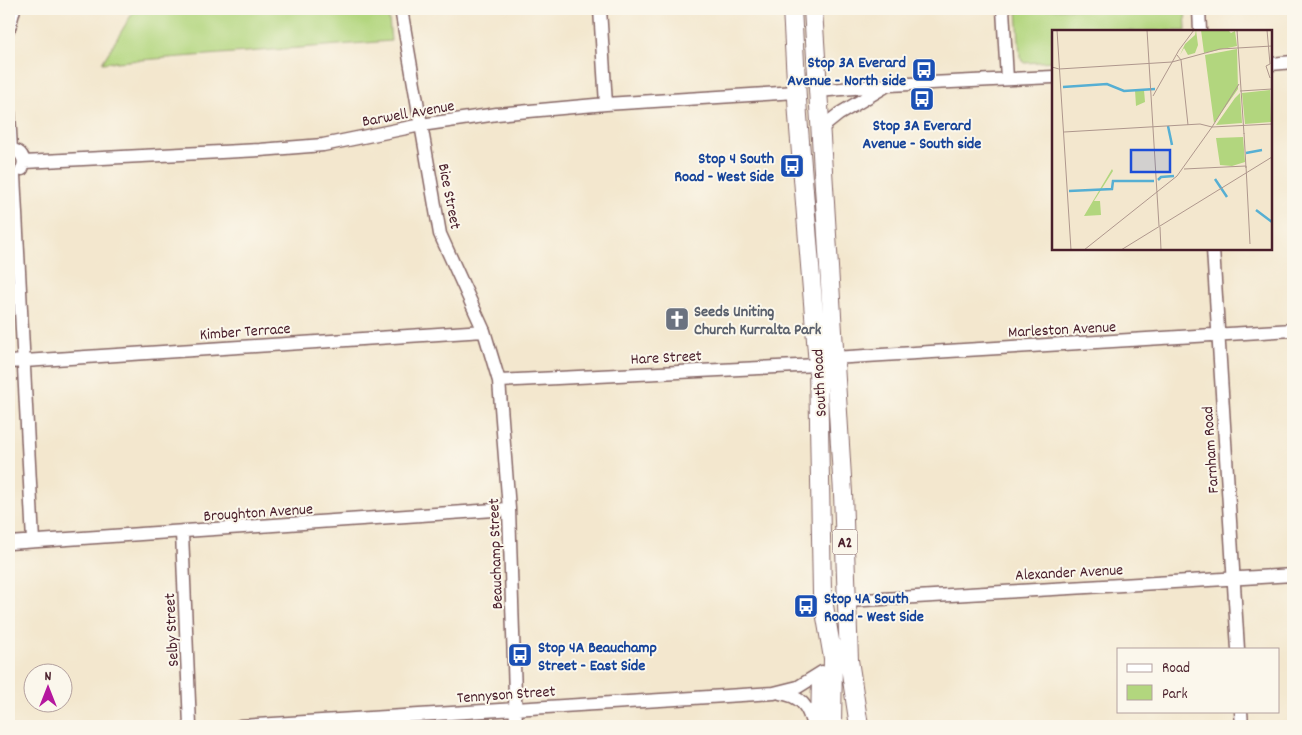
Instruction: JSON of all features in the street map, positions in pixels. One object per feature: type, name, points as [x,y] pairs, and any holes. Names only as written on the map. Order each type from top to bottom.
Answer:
[{"type":"highway","name":"South Road","points":[[792,9],[797,92],[826,361],[843,493],[849,660],[859,726]]},
{"type":"highway","name":"South Road","points":[[813,9],[820,130],[826,361],[822,594],[833,658],[832,726]]},
{"type":"highway","points":[[797,92],[818,91]]},
{"type":"highway","points":[[820,726],[822,594]]},
{"type":"street","points":[[9,28],[14,9]]},
{"type":"street","name":"Bice Street","points":[[401,9],[440,234],[484,331],[499,381]]},
{"type":"street","points":[[600,9],[606,104]]},
{"type":"street","points":[[1003,9],[1007,79]]},
{"type":"street","points":[[1199,9],[1200,30]]},
{"type":"street","points":[[1272,64],[1293,62]]},
{"type":"street","points":[[818,91],[889,85],[1052,77]]},
{"type":"street","points":[[820,130],[840,114],[889,85]]},
{"type":"street","name":"Barwell Avenue","points":[[24,162],[323,145],[421,125],[497,114],[606,104],[797,92]]},
{"type":"street","points":[[9,113],[10,150],[18,152],[24,162],[21,170],[12,174],[33,542]]},
{"type":"street","name":"Farnham Road","points":[[1214,250],[1238,648]]},
{"type":"street","name":"Marleston Avenue","points":[[826,361],[1293,330]]},
{"type":"street","name":"Kimber Terrace","points":[[9,362],[484,331]]},
{"type":"street","name":"Hare Street","points":[[499,381],[826,361]]},
{"type":"street","name":"Beauchamp Street","points":[[499,381],[509,509],[516,726]]},
{"type":"street","name":"Broughton Avenue","points":[[9,543],[182,533],[509,509]]},
{"type":"street","name":"Selby Street","points":[[182,533],[190,726]]},
{"type":"street","name":"Alexander Avenue","points":[[847,601],[1293,575]]},
{"type":"street","name":"Tennyson Street","points":[[240,726],[774,692],[798,688],[822,672]]},
{"type":"street","name":"Tennyson Street","points":[[774,692],[793,695],[801,701],[809,708],[813,726]]},
{"type":"street","points":[[1241,712],[1242,726]]},
{"type":"green space","points":[[135,9],[388,9],[391,41],[102,63]]},
{"type":"green space","points":[[1017,9],[1185,9],[1186,30],[1052,30],[1052,61],[1025,63],[1020,58]]},
{"type":"place","name":"Stop 3A Everard Avenue - North side","points":[[924,70]]},
{"type":"place","name":"Stop 3A Everard Avenue - South side","points":[[922,99]]},
{"type":"place","name":"Stop 4 South Road - West Side","points":[[792,166]]},
{"type":"place","name":"Seeds Uniting Church Kurralta Park","points":[[677,319]]},
{"type":"place","name":"Stop 4A South Road - West Side","points":[[806,606]]},
{"type":"place","name":"Stop 4A Beauchamp Street - East Side","points":[[520,655]]}]
